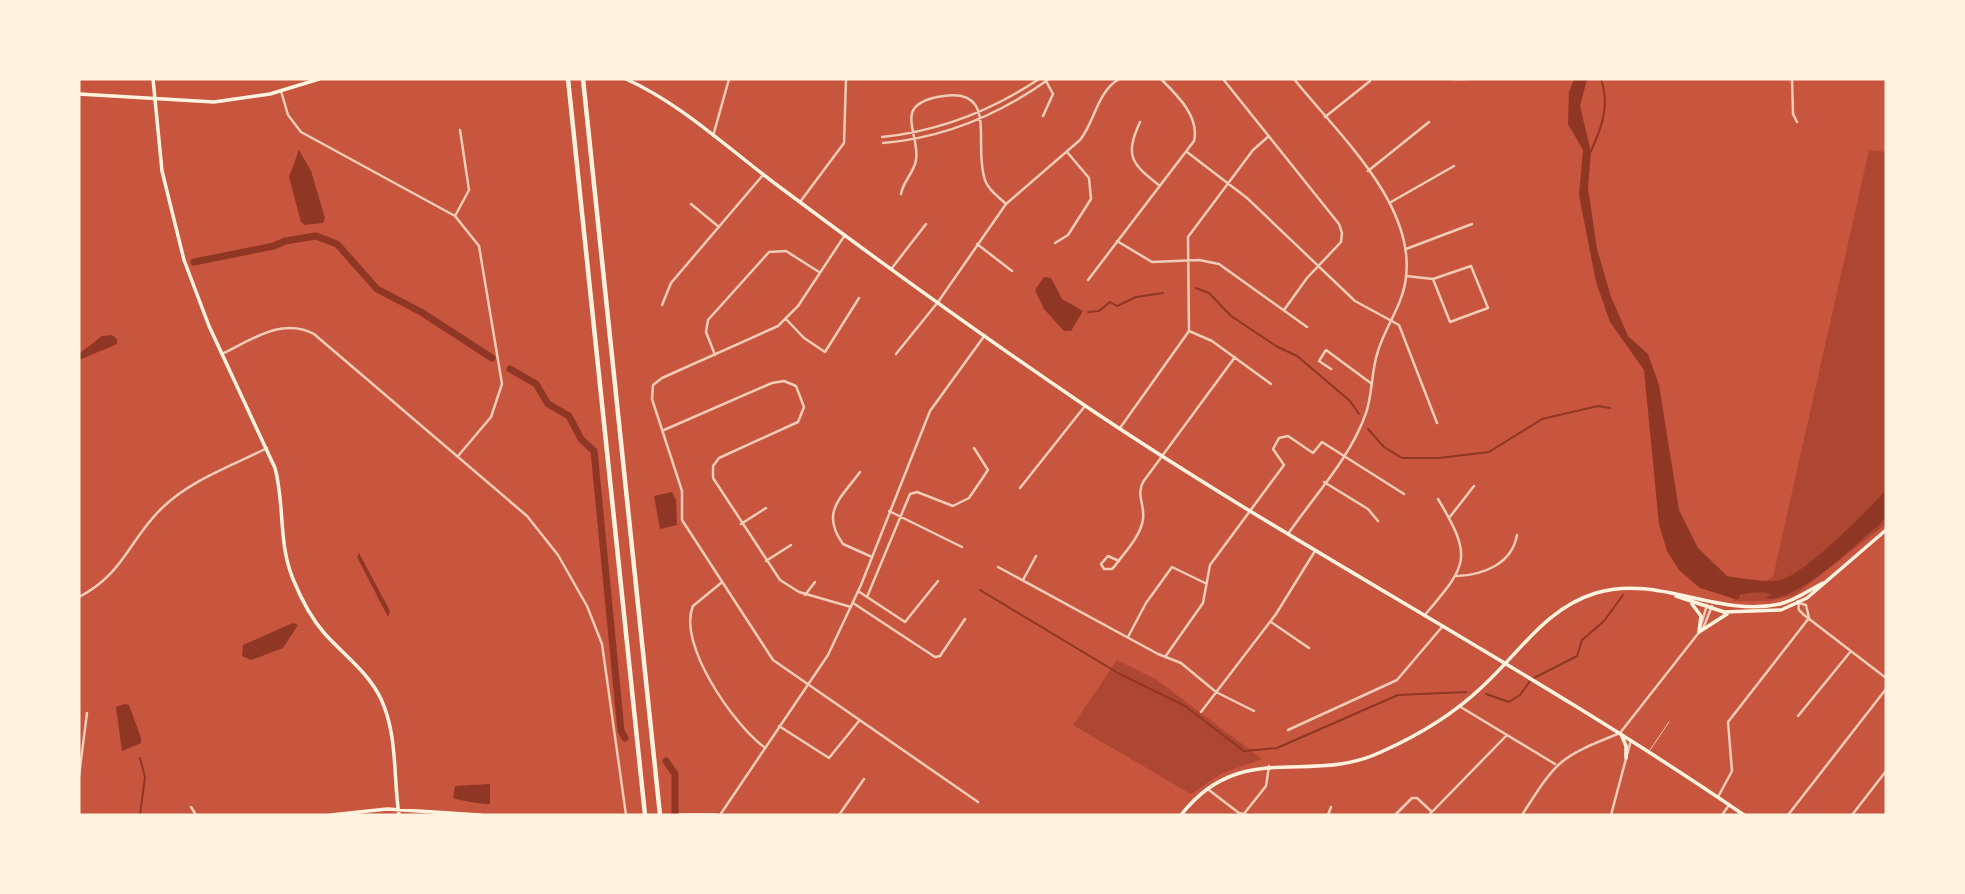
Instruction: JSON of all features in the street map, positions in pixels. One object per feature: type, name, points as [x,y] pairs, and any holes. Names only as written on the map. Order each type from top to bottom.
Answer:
[{"type":"highway","points":[[568,79],[645,815]]},
{"type":"highway","points":[[583,79],[660,815]]},
{"type":"main road","points":[[153,79],[162,171],[174,225],[191,279],[222,354],[267,448],[278,479],[283,545],[292,576],[316,623],[364,673],[386,709],[393,742],[399,815]]},
{"type":"main road","points":[[79,94],[214,102],[281,91],[319,79]]},
{"type":"main road","points":[[626,79],[633,80],[713,136],[845,235],[1085,406],[1315,551],[1620,733],[1744,815]]},
{"type":"main road","points":[[1671,594],[1691,603],[1732,613],[1772,612],[1798,600],[1822,583],[1886,530]]},
{"type":"main road","points":[[1181,815],[1208,789],[1235,775],[1269,766],[1325,766],[1367,758],[1389,748],[1459,706],[1556,612],[1586,596],[1629,588],[1756,607],[1798,600]]},
{"type":"main road","points":[[1691,603],[1701,616],[1699,632]]},
{"type":"main road","points":[[1699,632],[1719,617],[1732,613]]},
{"type":"main road","points":[[1620,733],[1626,758]]},
{"type":"main road","points":[[331,815],[398,809],[437,814],[480,815]]},
{"type":"main road","points":[[680,815],[718,815]]},
{"type":"street","points":[[713,136],[729,79]]},
{"type":"street","points":[[800,202],[844,143],[846,79]]},
{"type":"street","points":[[882,137],[913,133],[977,114],[1040,79]]},
{"type":"street","points":[[883,143],[914,139],[979,120],[1047,79],[1053,98],[1043,116]]},
{"type":"street","points":[[896,354],[938,302],[1006,204],[1067,152],[1086,132],[1105,92],[1119,79]]},
{"type":"street","points":[[1088,280],[1187,152],[1195,137],[1195,123],[1161,79]]},
{"type":"street","points":[[1223,79],[1341,228],[1340,242],[1284,310]]},
{"type":"street","points":[[1288,534],[1342,457],[1366,416],[1378,349],[1392,321],[1406,276],[1406,249],[1391,202],[1294,79]]},
{"type":"street","points":[[1454,79],[1469,79]]},
{"type":"street","points":[[1792,79],[1793,114],[1797,122]]},
{"type":"street","points":[[1325,117],[1370,81]]},
{"type":"street","points":[[281,91],[288,115],[301,132],[455,216],[474,236],[482,254],[502,374],[500,394],[491,417],[458,456]]},
{"type":"street","points":[[901,194],[916,161],[911,113],[916,105],[924,100],[961,94],[969,98],[979,120],[985,179],[1006,204]]},
{"type":"street","points":[[1140,122],[1131,143],[1131,155],[1139,169],[1160,186]]},
{"type":"street","points":[[1368,171],[1429,122]]},
{"type":"street","points":[[455,216],[470,190],[460,130]]},
{"type":"street","points":[[1120,428],[1189,331],[1191,313],[1188,237],[1253,150],[1269,136]]},
{"type":"street","points":[[1055,243],[1068,234],[1091,199],[1088,178],[1067,152]]},
{"type":"street","points":[[1187,152],[1228,183],[1354,301],[1392,321],[1402,331],[1437,423]]},
{"type":"street","points":[[1391,202],[1454,166]]},
{"type":"street","points":[[662,305],[671,283],[763,175]]},
{"type":"street","points":[[691,204],[719,228]]},
{"type":"street","points":[[1406,249],[1472,223]]},
{"type":"street","points":[[892,268],[926,224]]},
{"type":"street","points":[[845,235],[786,319],[770,330],[662,377],[653,385],[652,399],[682,491],[682,520],[773,660],[978,802]]},
{"type":"street","points":[[1117,241],[1147,261],[1206,260],[1219,264],[1307,327]]},
{"type":"street","points":[[977,244],[1012,271]]},
{"type":"street","points":[[715,355],[706,332],[708,320],[769,252],[786,251],[820,272]]},
{"type":"street","points":[[1406,276],[1433,278],[1471,266],[1488,308],[1450,322],[1433,278]]},
{"type":"street","points":[[786,319],[804,338],[825,352],[859,298]]},
{"type":"street","points":[[222,354],[274,329],[293,327],[306,330],[323,341],[458,456],[543,534],[587,607],[604,653],[626,815]]},
{"type":"street","points":[[1189,331],[1212,341],[1271,384]]},
{"type":"street","points":[[718,815],[828,654],[858,591],[930,411],[985,335]]},
{"type":"street","points":[[1331,369],[1319,361],[1326,351],[1372,384]]},
{"type":"street","points":[[1119,561],[1108,556],[1101,564],[1110,570],[1119,561],[1142,526],[1140,486],[1234,357]]},
{"type":"street","points":[[662,430],[772,383],[784,381],[796,387],[804,407],[798,422],[724,454],[713,467],[713,478],[766,561],[786,585],[806,595],[852,605],[935,657],[940,656],[965,619]]},
{"type":"street","points":[[1020,488],[1085,406]]},
{"type":"street","points":[[1166,657],[1203,603],[1210,565],[1284,465],[1273,447],[1279,438],[1288,436],[1313,453],[1322,442],[1404,494]]},
{"type":"street","points":[[79,597],[113,573],[152,517],[169,501],[190,487],[267,448]]},
{"type":"street","points":[[867,597],[908,496],[914,492],[948,506],[965,502],[988,470],[974,448]]},
{"type":"street","points":[[860,472],[833,510],[832,525],[847,548],[872,557]]},
{"type":"street","points":[[1324,482],[1368,509],[1378,521]]},
{"type":"street","points":[[1449,518],[1474,486]]},
{"type":"street","points":[[1424,616],[1457,576],[1462,550],[1438,499]]},
{"type":"street","points":[[741,524],[766,508]]},
{"type":"street","points":[[889,511],[962,547]]},
{"type":"street","points":[[1457,576],[1496,566],[1511,551],[1517,536]]},
{"type":"street","points":[[766,561],[791,545]]},
{"type":"street","points":[[1201,712],[1271,622],[1315,551]]},
{"type":"street","points":[[1023,580],[1036,556]]},
{"type":"street","points":[[998,567],[1181,663],[1216,692],[1254,711]]},
{"type":"street","points":[[1128,637],[1146,603],[1172,567],[1205,583]]},
{"type":"street","points":[[858,591],[905,622],[938,581]]},
{"type":"street","points":[[806,595],[815,582]]},
{"type":"street","points":[[722,583],[703,595],[693,606],[689,626],[692,643],[742,728],[764,747]]},
{"type":"street","points":[[1798,600],[1799,610],[1886,678]]},
{"type":"street","points":[[1798,600],[1806,605],[1809,618]]},
{"type":"street","points":[[1530,815],[1523,814],[1556,765],[1577,750],[1620,733],[1699,632],[1711,601]]},
{"type":"street","points":[[1718,797],[1732,771],[1728,729],[1730,719],[1809,618]]},
{"type":"street","points":[[1271,622],[1309,648]]},
{"type":"street","points":[[1288,730],[1397,680],[1442,627]]},
{"type":"street","points":[[1798,716],[1851,650]]},
{"type":"street","points":[[1788,815],[1886,689]]},
{"type":"street","points":[[1459,706],[1556,765]]},
{"type":"street","points":[[79,776],[87,713]]},
{"type":"street","points":[[779,726],[826,758],[834,754],[859,721]]},
{"type":"street","points":[[1395,815],[1412,798],[1417,799],[1430,814],[1507,735]]},
{"type":"street","points":[[1611,815],[1631,740]]},
{"type":"street","points":[[1208,789],[1245,815],[1268,781],[1269,766]]},
{"type":"street","points":[[1852,815],[1886,771]]},
{"type":"street","points":[[839,815],[864,779]]},
{"type":"street","points":[[1722,815],[1729,805]]},
{"type":"street","points":[[191,807],[196,815]]},
{"type":"street","points":[[1328,815],[1331,807]]},
{"type":"lane","points":[[1648,752],[1669,722]]},
{"type":"shaded area","points":[[1574,79],[1587,79],[1580,106],[1591,152],[1588,188],[1597,249],[1611,297],[1628,336],[1648,354],[1659,385],[1679,510],[1698,548],[1727,576],[1761,581],[1780,580],[1819,555],[1886,490],[1886,516],[1880,524],[1825,571],[1793,592],[1765,598],[1772,595],[1752,593],[1740,595],[1738,600],[1700,588],[1679,570],[1667,551],[1659,524],[1644,370],[1610,322],[1596,282],[1579,195],[1583,150],[1568,124],[1569,92]]},
{"type":"shaded area","points":[[299,150],[311,171],[325,218],[323,223],[305,225],[301,222],[289,177]]},
{"type":"shaded area","points":[[1869,150],[1886,152],[1886,524],[1795,595],[1770,601],[1732,601],[1773,577]]},
{"type":"shaded area","points":[[1044,277],[1051,278],[1062,299],[1083,311],[1071,331],[1064,331],[1044,309],[1035,290]]},
{"type":"shaded area","points":[[112,335],[117,339],[117,344],[79,360],[79,354],[102,336]]},
{"type":"shaded area","points":[[672,492],[676,500],[677,525],[660,529],[654,496]]},
{"type":"shaded area","points":[[359,553],[390,611],[388,617],[357,557]]},
{"type":"shaded area","points":[[293,623],[298,625],[283,648],[251,660],[242,656],[243,645]]},
{"type":"shaded area","points":[[1117,660],[1157,680],[1262,759],[1222,773],[1191,794],[1073,725]]},
{"type":"shaded area","points":[[129,705],[141,743],[122,751],[116,707]]},
{"type":"shaded area","points":[[490,784],[490,804],[453,798],[455,786]]},
{"type":"waterway","points":[[1591,151],[1604,116],[1605,98],[1601,79]]},
{"type":"waterway","points":[[194,262],[316,236],[337,244],[377,289],[421,312],[492,358]]},
{"type":"waterway","points":[[1196,288],[1209,293],[1231,316],[1276,346],[1297,356],[1350,401],[1359,414]]},
{"type":"waterway","points":[[1088,312],[1099,311],[1110,302],[1117,306],[1136,297],[1163,293]]},
{"type":"waterway","points":[[510,369],[536,384],[548,404],[569,416],[581,439],[594,451],[621,731],[625,738]]},
{"type":"waterway","points":[[1368,429],[1384,447],[1402,458],[1439,458],[1489,452],[1542,419],[1598,406],[1610,408]]},
{"type":"waterway","points":[[980,590],[1118,673],[1185,706],[1244,751],[1277,748],[1398,695],[1466,692]]},
{"type":"waterway","points":[[1534,678],[1577,656],[1582,640],[1604,621],[1623,595]]},
{"type":"waterway","points":[[1486,694],[1509,702],[1520,695],[1530,681]]},
{"type":"waterway","points":[[140,758],[145,777],[140,815]]},
{"type":"waterway","points":[[666,761],[675,774],[675,815]]}]
